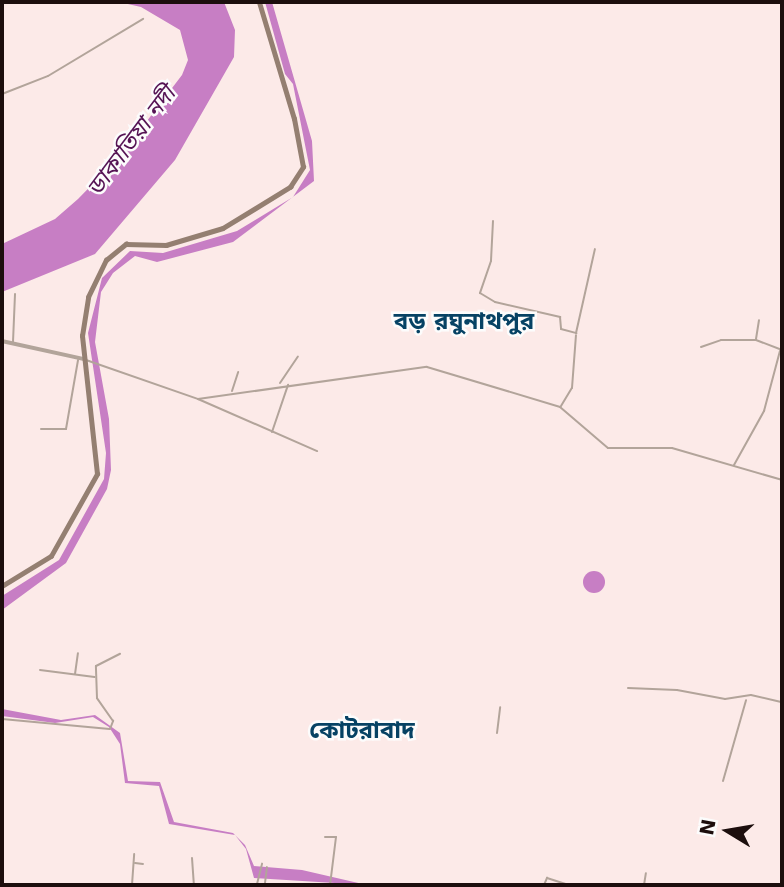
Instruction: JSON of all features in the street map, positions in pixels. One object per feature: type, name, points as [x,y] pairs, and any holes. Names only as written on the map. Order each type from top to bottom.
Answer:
[{"type":"main road","points":[[2,586],[51,556],[97,474],[81,359],[88,296],[115,251],[133,243],[166,245],[223,228],[290,187],[303,167],[294,120],[259,2]]},
{"type":"main road","points":[[193,885],[283,885]]},
{"type":"street","points":[[2,94],[48,76],[143,19]]},
{"type":"street","points":[[493,221],[491,261],[480,289],[484,298],[557,316],[561,329],[576,333]]},
{"type":"street","points":[[560,407],[572,388],[576,333],[595,249]]},
{"type":"street","points":[[13,343],[15,294]]},
{"type":"street","points":[[756,340],[759,320]]},
{"type":"street","points":[[701,346],[721,340],[756,340],[781,350],[764,411],[733,466]]},
{"type":"street","points":[[2,341],[81,359],[198,398],[317,451]]},
{"type":"street","points":[[280,384],[298,356]]},
{"type":"street","points":[[41,429],[66,429],[81,359]]},
{"type":"street","points":[[198,398],[280,384],[426,367],[560,407],[608,448],[672,448],[782,480]]},
{"type":"street","points":[[232,392],[238,372]]},
{"type":"street","points":[[272,433],[288,384]]},
{"type":"street","points":[[75,675],[78,653]]},
{"type":"street","points":[[2,719],[110,729],[113,721],[101,709],[96,666],[120,654]]},
{"type":"street","points":[[40,670],[96,677]]},
{"type":"street","points":[[628,688],[746,699]]},
{"type":"street","points":[[723,781],[746,699],[751,695],[782,702]]},
{"type":"street","points":[[497,733],[500,707]]},
{"type":"street","points":[[325,837],[336,837],[330,885]]},
{"type":"street","points":[[132,885],[134,854]]},
{"type":"street","points":[[192,858],[193,885]]},
{"type":"street","points":[[134,863],[144,864]]},
{"type":"street","points":[[257,884],[262,864]]},
{"type":"street","points":[[264,884],[267,867]]},
{"type":"street","points":[[644,885],[646,873]]},
{"type":"street","points":[[544,885],[547,878],[568,885]]},
{"type":"street","points":[[530,885],[536,885]]},
{"type":"shaded area","points":[[119,2],[224,2],[235,30],[234,57],[175,160],[95,254],[2,292],[2,244],[55,219],[78,199],[121,155],[182,75],[188,60],[180,30],[141,7]]},
{"type":"shaded area","points":[[265,2],[272,2],[312,141],[314,181],[293,197],[310,170],[293,84],[285,74]]},
{"type":"shaded area","points":[[292,198],[233,242],[157,262],[135,256],[113,273],[101,292],[95,342],[109,419],[111,470],[107,489],[66,563],[2,610],[2,596],[59,560],[104,479],[106,453],[88,333],[102,278],[130,251],[163,253],[237,231]]},
{"type":"shaded area","points":[[594,571],[602,574],[605,582],[602,590],[594,593],[586,590],[583,582],[586,574]]},
{"type":"shaded area","points":[[2,709],[61,720],[95,715],[120,733],[128,781],[160,782],[174,822],[235,835],[169,824],[159,786],[125,783],[120,744],[109,727],[93,717],[55,723],[2,716]]},
{"type":"shaded area","points":[[235,835],[245,845],[254,866],[302,870],[367,885],[254,878],[246,849]]},
{"type":"district","name":"বড় রঘুনাথপুর","points":[[464,322]]},
{"type":"district","name":"কোটরাবাদ","points":[[362,731]]},
{"type":"water label","name":"ডাকাতিয়া নদী","points":[[131,141]]}]
